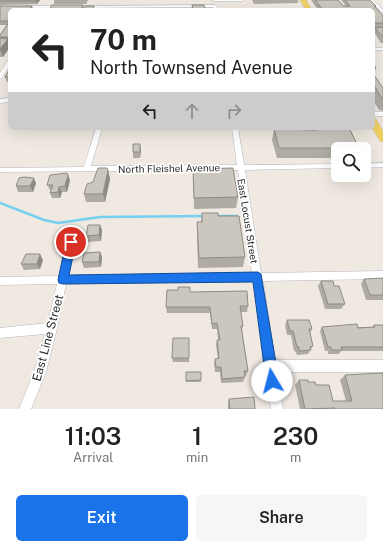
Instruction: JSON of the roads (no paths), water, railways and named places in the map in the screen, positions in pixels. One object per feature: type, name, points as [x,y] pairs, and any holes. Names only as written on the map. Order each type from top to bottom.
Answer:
[{"type":"main road","points":[[375,125],[383,139]]},
{"type":"street","points":[[43,8],[48,0]]},
{"type":"street","points":[[129,8],[131,0]]},
{"type":"street","points":[[156,0],[155,3],[215,4]]},
{"type":"street","points":[[15,7],[129,8],[215,4],[242,0]]},
{"type":"street","points":[[371,0],[383,12]]},
{"type":"street","points":[[0,77],[7,70]]},
{"type":"street","points":[[87,169],[98,130]]},
{"type":"street","name":"East Locust Street","points":[[234,130],[258,277],[276,409]]},
{"type":"street","points":[[371,166],[383,165]]},
{"type":"street","name":"North Fleishel Avenue","points":[[0,170],[331,166]]},
{"type":"street","name":"East Line Street","points":[[25,409],[40,372],[52,328],[71,242]]},
{"type":"street","points":[[0,281],[383,275]]},
{"type":"street","points":[[0,333],[52,328]]},
{"type":"street","points":[[270,366],[383,366]]},
{"type":"waterway","points":[[0,203],[44,220],[58,223],[100,217],[205,216]]},
{"type":"waterway","points":[[216,216],[237,216]]}]
